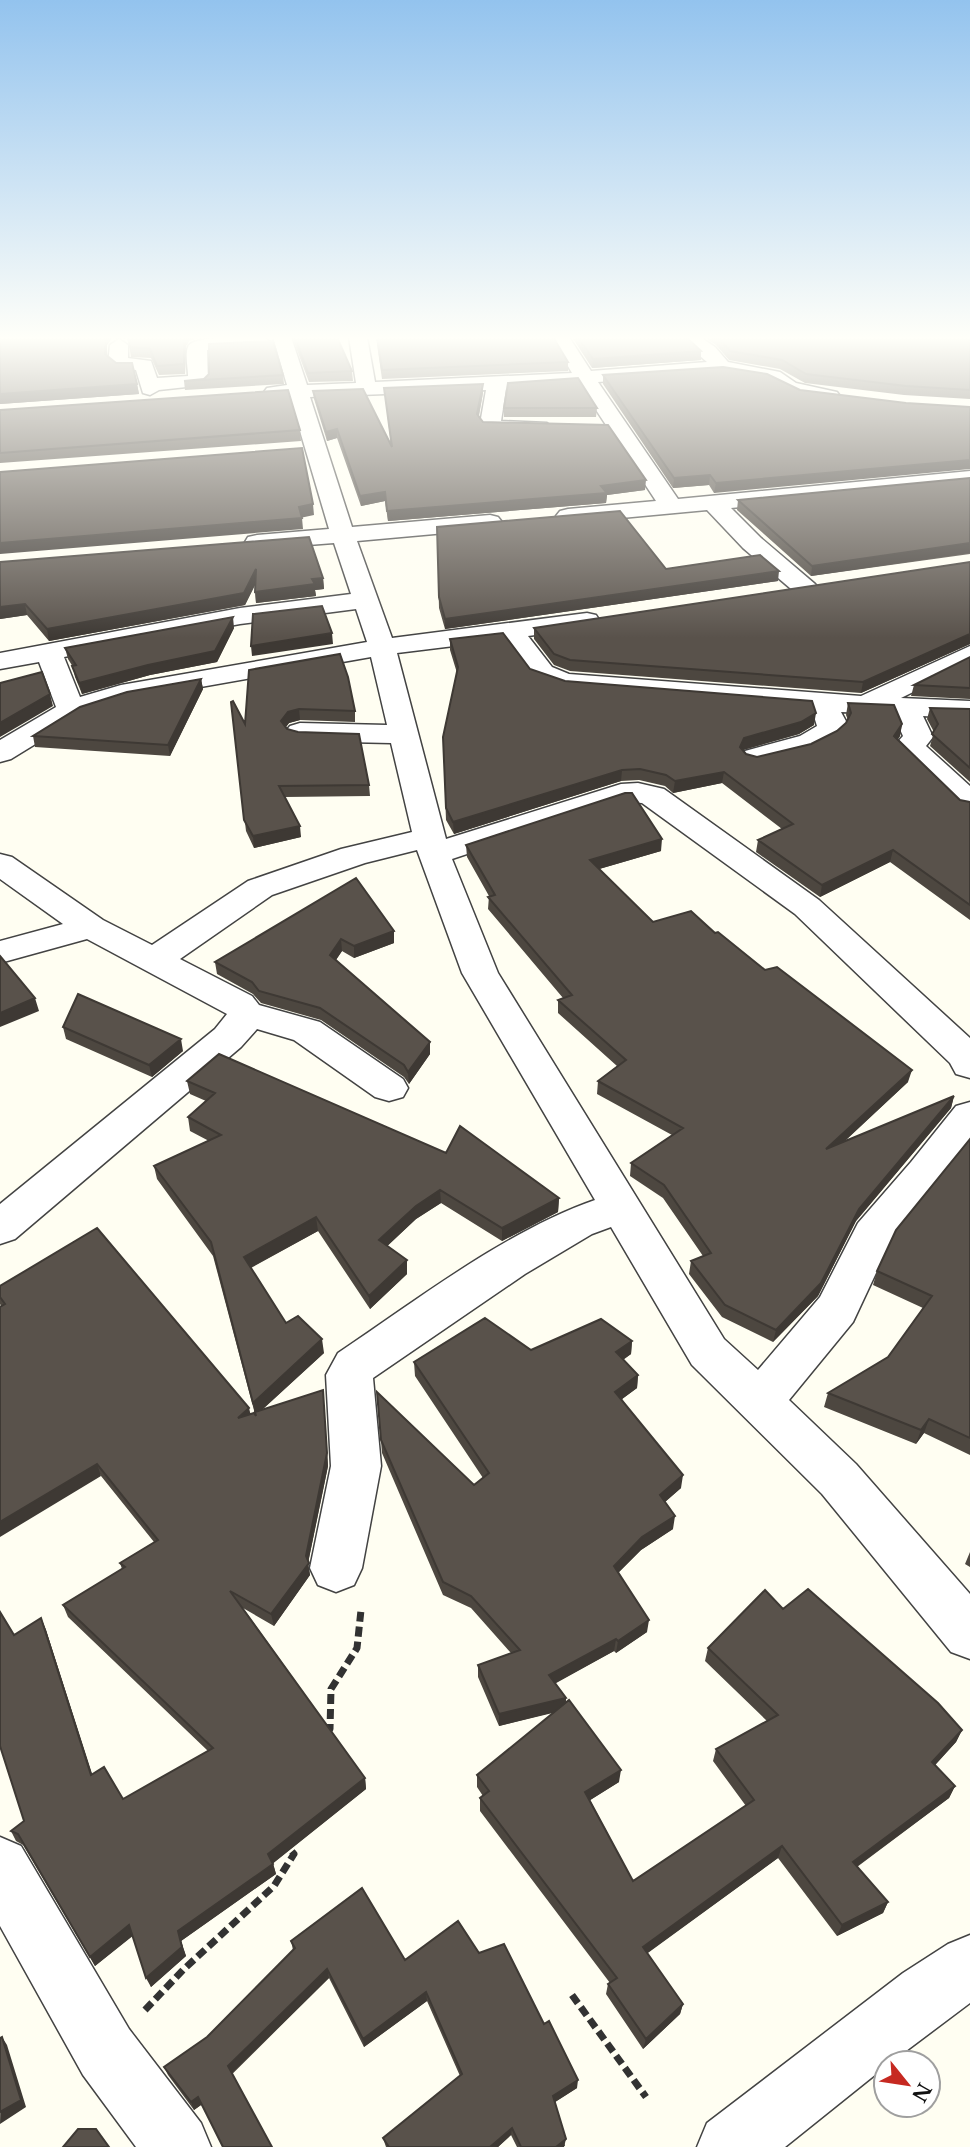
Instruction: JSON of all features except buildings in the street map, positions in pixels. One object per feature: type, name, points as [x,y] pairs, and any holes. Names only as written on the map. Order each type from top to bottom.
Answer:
[{"type":"street","points":[[303,437],[305,449],[343,534],[382,647],[432,845],[480,972],[619,1208],[708,1352],[839,1479],[970,1634]]},
{"type":"street","points":[[623,437],[672,507]]},
{"type":"street","points":[[549,517],[970,478]]},
{"type":"street","points":[[713,503],[752,543],[806,589]]},
{"type":"street","points":[[233,544],[507,521]]},
{"type":"street","points":[[779,593],[831,585]]},
{"type":"street","points":[[0,661],[240,616],[366,600]]},
{"type":"street","points":[[0,752],[71,710],[121,693],[382,647],[605,618]]},
{"type":"street","points":[[511,632],[542,673],[565,682],[823,702],[970,710]]},
{"type":"street","points":[[48,651],[71,710]]},
{"type":"street","points":[[867,703],[970,654]]},
{"type":"street","points":[[757,757],[810,742],[830,731],[832,723],[823,702]]},
{"type":"street","points":[[904,706],[918,737],[909,746],[970,803]]},
{"type":"street","points":[[300,732],[404,734]]},
{"type":"street","points":[[155,959],[260,888],[353,856],[432,845],[621,793],[638,792],[653,796],[807,907],[969,1059]]},
{"type":"street","points":[[0,864],[91,927],[239,1004],[246,1014],[307,1031],[389,1088]]},
{"type":"street","points":[[0,952],[91,927]]},
{"type":"street","points":[[0,1228],[228,1038],[240,1027],[246,1014]]},
{"type":"street","points":[[759,1402],[837,1309],[873,1234],[926,1173],[970,1116]]},
{"type":"street","points":[[336,1568],[356,1466],[349,1375],[354,1366],[510,1262],[577,1223],[619,1208]]},
{"type":"street","points":[[0,1867],[106,2052],[177,2147]]},
{"type":"street","points":[[731,2147],[904,2011],[970,1966]]},
{"type":"path","points":[[321,1737],[330,1729],[331,1689],[357,1648],[361,1609],[336,1568]]},
{"type":"path","points":[[106,2052],[183,1970],[274,1886],[294,1854],[279,1837]]},
{"type":"path","points":[[572,1995],[646,2097]]}]
